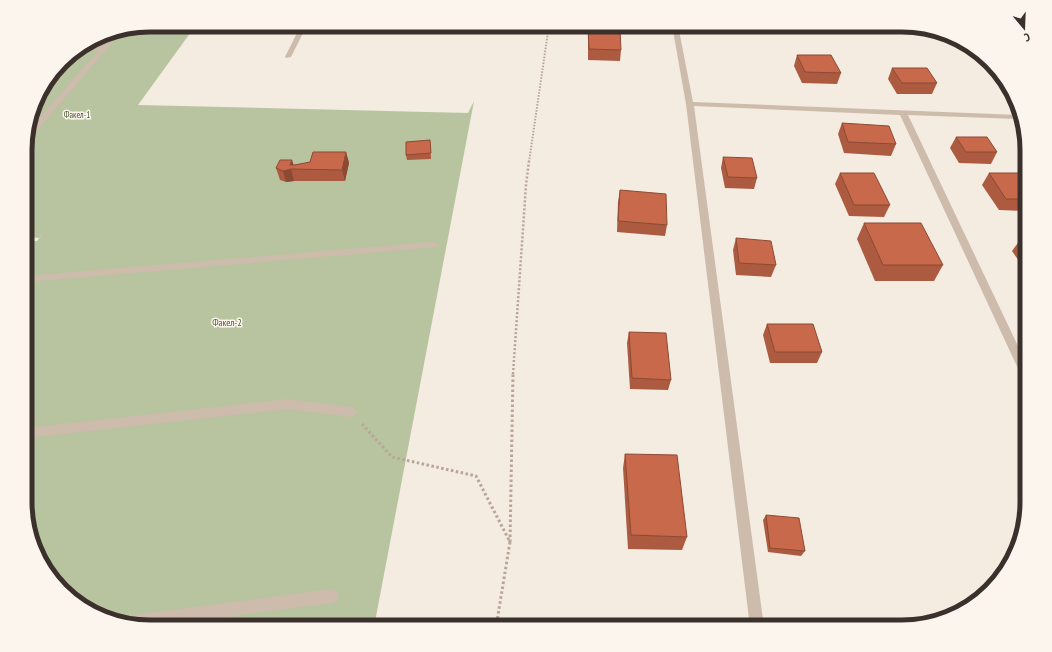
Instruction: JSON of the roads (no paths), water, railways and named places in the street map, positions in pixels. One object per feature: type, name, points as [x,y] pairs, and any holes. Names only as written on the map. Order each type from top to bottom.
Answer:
[{"type":"street","points":[[288,57],[300,32]]},
{"type":"street","points":[[676,32],[690,104],[756,620]]},
{"type":"street","points":[[34,129],[113,38]]},
{"type":"street","points":[[91,48],[103,48]]},
{"type":"street","points":[[690,104],[1015,117]]},
{"type":"street","points":[[903,113],[1020,362]]},
{"type":"street","points":[[32,278],[434,245]]},
{"type":"street","points":[[32,432],[288,404],[352,412]]},
{"type":"street","points":[[149,620],[332,596]]},
{"type":"park label","name":"Факел-1","points":[[77,114]]},
{"type":"park label","name":"Факел-2","points":[[227,322]]}]
